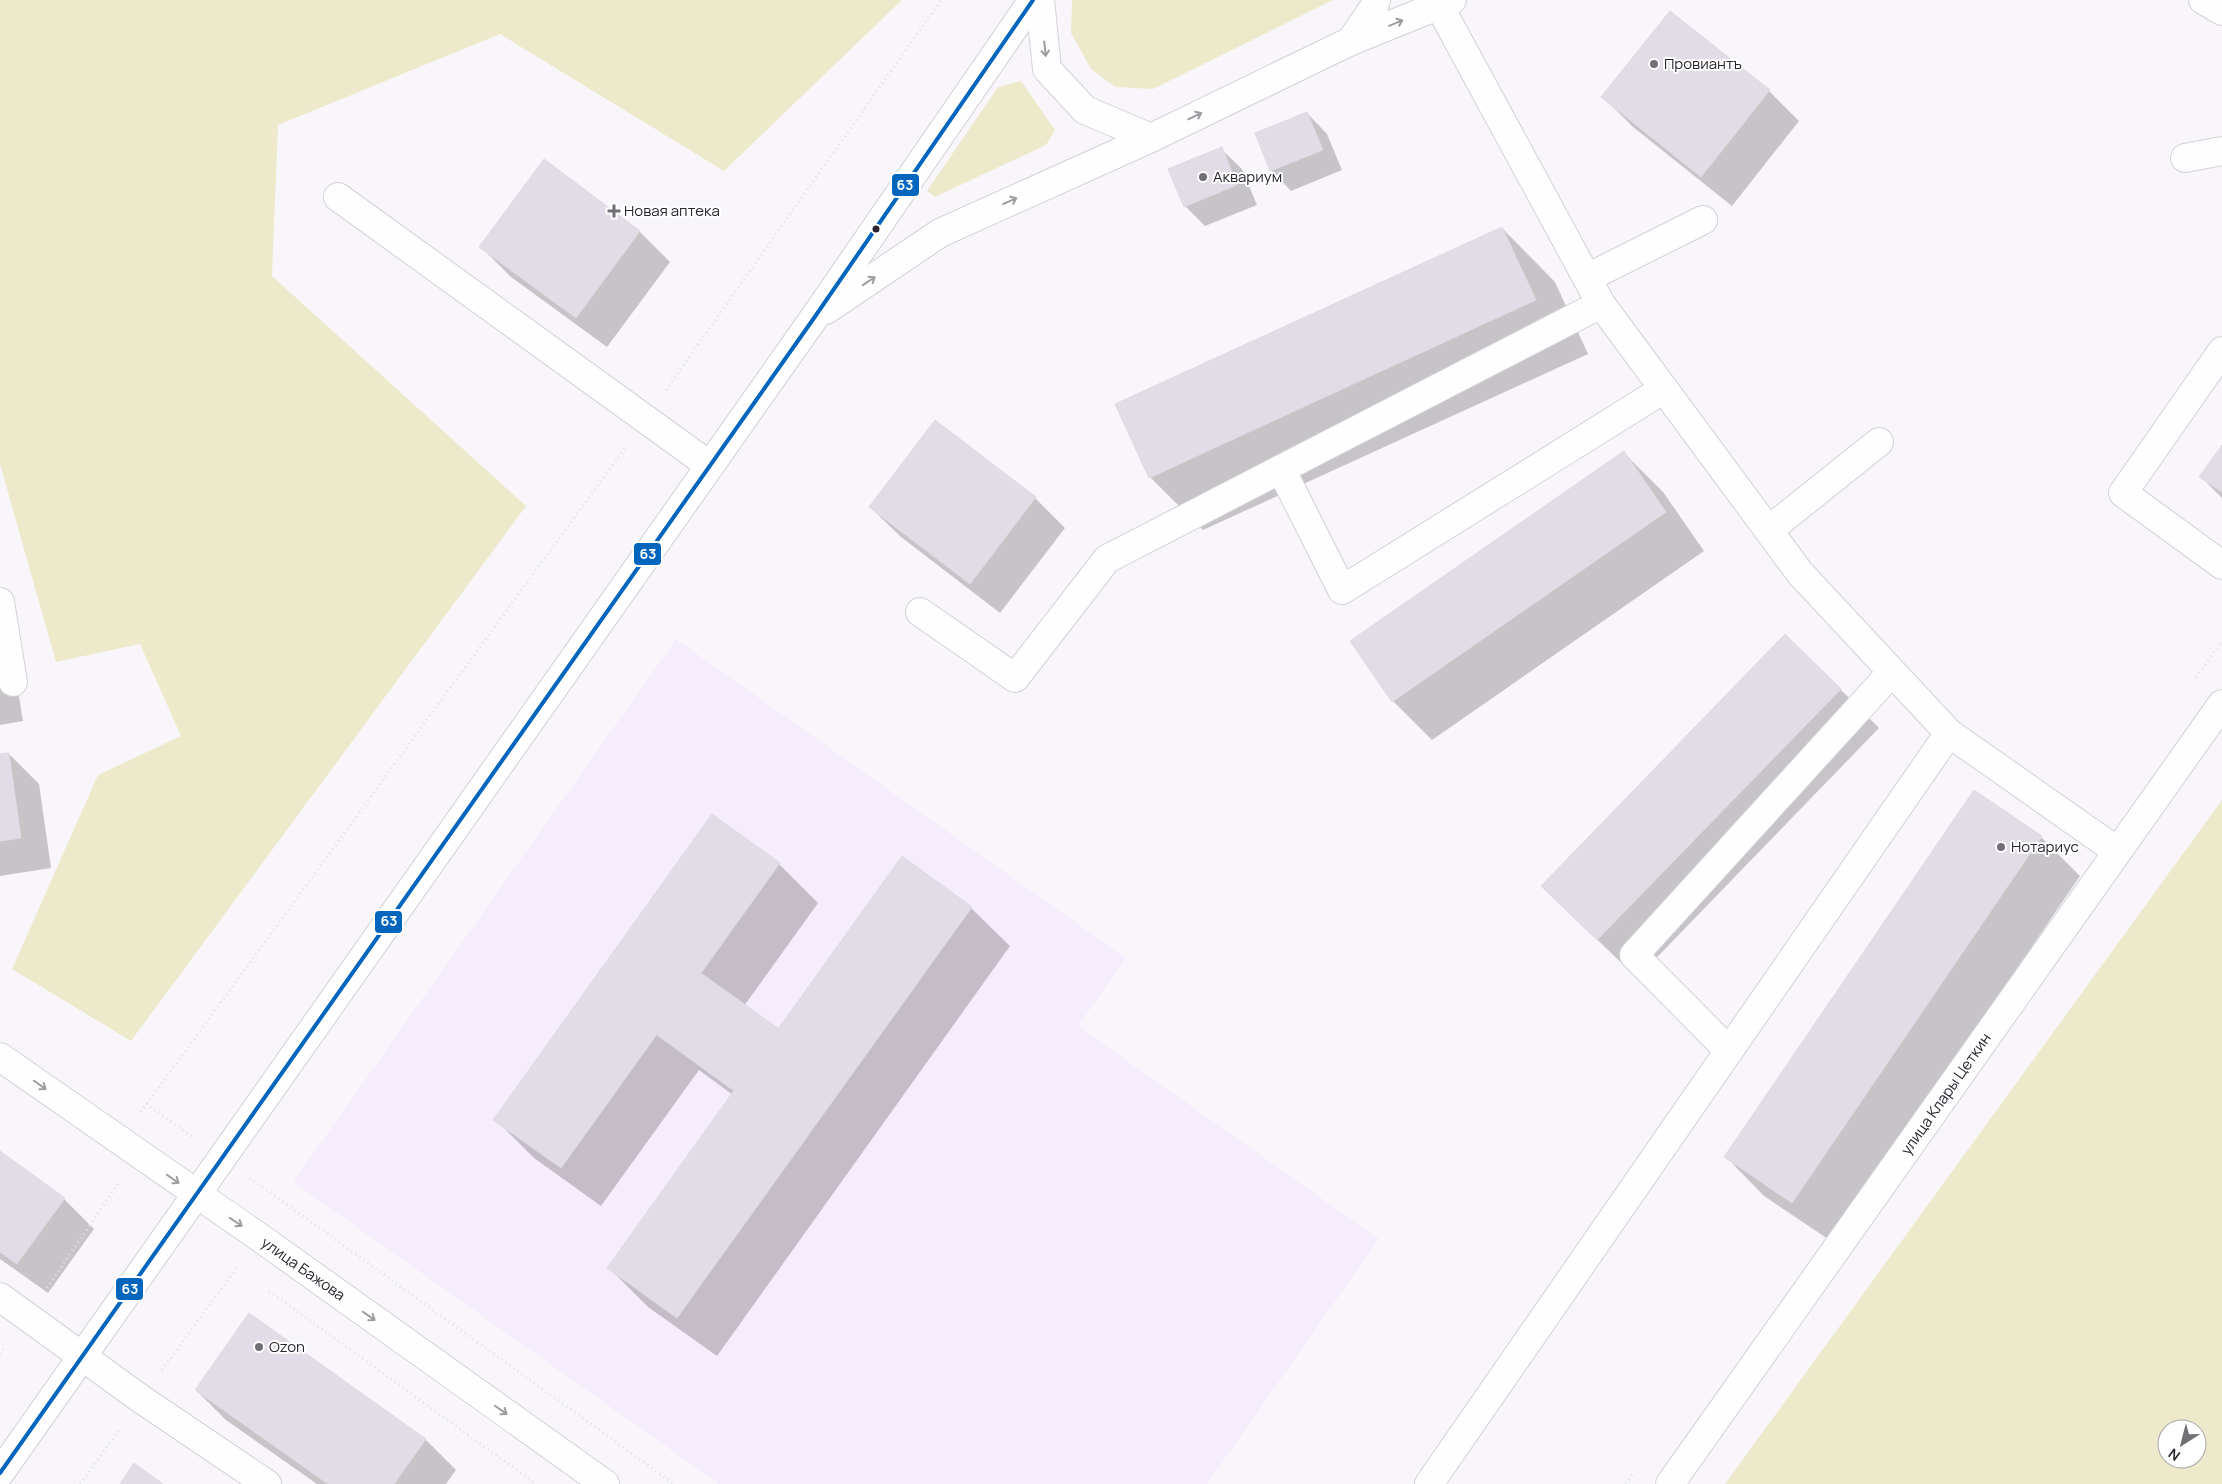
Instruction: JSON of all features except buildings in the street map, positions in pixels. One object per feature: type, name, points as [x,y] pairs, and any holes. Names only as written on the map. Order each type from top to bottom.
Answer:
[{"type":"street","points":[[0,1473],[814,318],[1033,0]]},
{"type":"street","points":[[1040,0],[1047,69],[1085,110],[1151,138]]},
{"type":"street","points":[[1351,41],[1374,7],[1376,0]]},
{"type":"street","points":[[2203,0],[2222,11]]},
{"type":"street","points":[[814,318],[940,233],[1151,138],[1351,41],[1442,2],[1601,304],[1800,572],[1949,733],[2117,851]]},
{"type":"street","points":[[2185,158],[2222,151]]},
{"type":"street","points":[[338,198],[709,465]]},
{"type":"street","points":[[1587,278],[1703,220]]},
{"type":"street","points":[[920,612],[1015,678],[1107,560],[1601,304]]},
{"type":"street","points":[[2222,351],[2123,493],[2222,565]]},
{"type":"street","points":[[1281,469],[1342,590],[1664,389]]},
{"type":"street","points":[[1769,530],[1879,442]]},
{"type":"street","points":[[0,602],[13,682]]},
{"type":"street","points":[[1729,1051],[1634,955],[1892,672]]},
{"type":"street","name":"улица Клары Цеткин","points":[[1670,1484],[2222,704]]},
{"type":"street","points":[[1428,1484],[1949,733]]},
{"type":"street","name":"улица Бажова","points":[[0,1057],[259,1237],[605,1484]]},
{"type":"street","points":[[0,1297],[82,1357],[267,1484]]},
{"type":"path","points":[[0,1354],[119,1185],[121,1142],[146,1104],[645,420],[941,0]]},
{"type":"path","points":[[146,1104],[674,1484]]},
{"type":"path","points":[[111,1179],[119,1185]]},
{"type":"path","points":[[80,1484],[285,1203]]},
{"type":"path","points":[[229,1262],[244,1274]]},
{"type":"path","points":[[261,1286],[536,1484]]},
{"type":"shaded area","points":[[0,0],[902,0],[724,171],[500,34],[278,125],[272,276],[526,506],[131,1041],[12,969],[98,775],[181,736],[140,644],[56,662],[0,464]]},
{"type":"shaded area","points":[[1072,0],[1333,0],[1153,89],[1115,87],[1091,69],[1071,33]]},
{"type":"shaded area","points":[[1021,81],[1055,130],[1046,145],[935,197],[927,191],[998,87]]},
{"type":"shaded area","points":[[676,639],[1126,958],[1078,1026],[1379,1239],[1207,1484],[719,1484],[293,1182]]},
{"type":"shaded area","points":[[2222,800],[2222,1484],[1725,1484]]},
{"type":"transit line","name":"63","points":[[0,1473],[814,318],[1033,0]]},
{"type":"place","name":"Провиантъ","points":[[1654,64]]},
{"type":"place","name":"Аквариум","points":[[1203,177]]},
{"type":"place","name":"Новая аптека","points":[[614,211]]},
{"type":"place","name":"Нотариус","points":[[2001,847]]},
{"type":"place","name":"Ozon","points":[[259,1347]]}]
